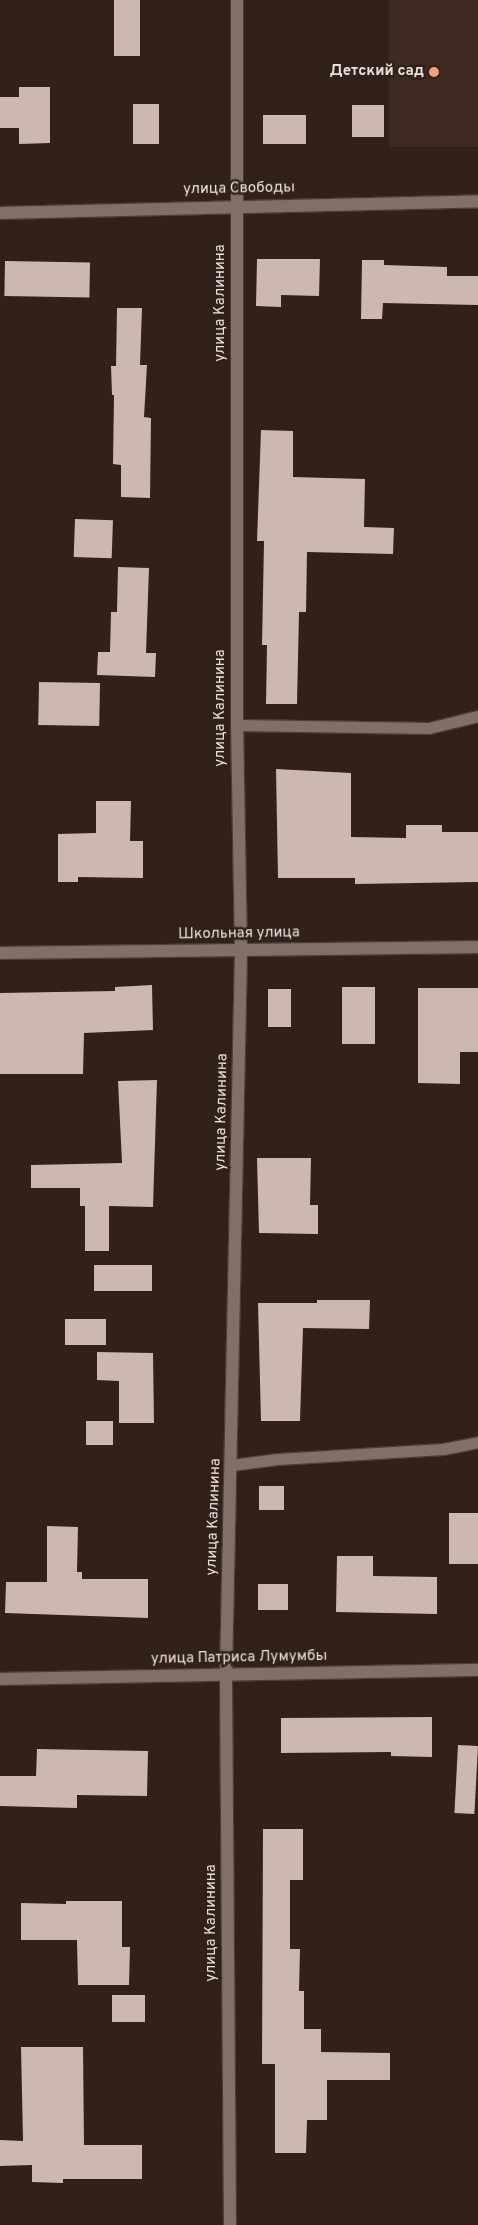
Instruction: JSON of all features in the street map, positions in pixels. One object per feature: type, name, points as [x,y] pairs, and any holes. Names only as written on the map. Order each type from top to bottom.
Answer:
[{"type":"street","name":"улица Калинина","points":[[230,2225],[226,1674],[232,1465],[241,951],[237,725],[237,0]]},
{"type":"street","name":"улица Свободы","points":[[0,213],[238,205],[478,201]]},
{"type":"street","name":"Школьная улица","points":[[0,953],[478,947]]},
{"type":"street","name":"улица Патриса Лумумбы","points":[[0,1679],[478,1670]]},
{"type":"lane","points":[[237,725],[428,728],[478,716]]},
{"type":"lane","points":[[232,1465],[278,1459],[444,1449],[478,1442]]},
{"type":"shaded area","name":"Детский сад","points":[[389,0],[478,0],[478,147],[389,147]]},
{"type":"building","points":[[114,0],[140,0],[140,56],[114,56]]},
{"type":"building","points":[[19,87],[50,87],[50,143],[19,144],[19,128],[0,128],[0,97],[19,97]]},
{"type":"building","points":[[133,104],[159,104],[159,144],[133,144]]},
{"type":"building","points":[[352,105],[384,105],[384,137],[352,137]]},
{"type":"building","points":[[263,115],[306,115],[306,144],[263,144]]},
{"type":"building","points":[[257,259],[320,259],[319,296],[281,295],[281,307],[256,306]]},
{"type":"building","points":[[362,260],[384,260],[384,265],[447,267],[447,276],[478,276],[478,305],[383,303],[382,319],[361,319]]},
{"type":"building","points":[[5,261],[90,262],[89,297],[4,296]]},
{"type":"building","points":[[117,308],[142,308],[140,365],[147,365],[144,417],[151,418],[150,498],[121,497],[121,465],[113,464],[114,395],[112,395],[111,366],[116,366]]},
{"type":"building","points":[[261,430],[293,431],[293,477],[365,479],[364,527],[394,528],[393,554],[307,552],[306,612],[299,612],[297,704],[266,704],[267,645],[262,645],[264,541],[257,541]]},
{"type":"building","points":[[75,519],[113,520],[112,558],[74,557]]},
{"type":"building","points":[[118,567],[149,568],[146,653],[156,653],[155,677],[97,675],[98,652],[110,652],[111,612],[117,612]]},
{"type":"building","points":[[39,682],[100,683],[99,726],[38,725]]},
{"type":"building","points":[[276,769],[351,773],[351,837],[406,838],[406,825],[442,825],[442,832],[478,832],[478,882],[355,884],[355,878],[278,878]]},
{"type":"building","points":[[96,801],[131,801],[130,841],[143,841],[143,878],[78,877],[78,882],[58,882],[58,834],[96,833]]},
{"type":"building","points":[[152,985],[153,1030],[84,1033],[83,1074],[0,1074],[0,993],[115,991],[115,987]]},
{"type":"building","points":[[342,987],[375,987],[375,1044],[342,1044]]},
{"type":"building","points":[[418,988],[478,988],[478,1052],[460,1052],[460,1084],[418,1083]]},
{"type":"building","points":[[268,989],[291,989],[291,1027],[268,1027]]},
{"type":"building","points":[[157,1080],[153,1207],[109,1206],[109,1251],[85,1251],[85,1206],[80,1206],[80,1188],[31,1188],[31,1165],[122,1163],[118,1081]]},
{"type":"building","points":[[257,1158],[311,1158],[310,1205],[318,1205],[318,1234],[259,1233]]},
{"type":"building","points":[[94,1265],[152,1265],[152,1291],[94,1291]]},
{"type":"building","points":[[317,1300],[370,1300],[369,1329],[303,1328],[300,1421],[261,1421],[258,1303],[317,1303]]},
{"type":"building","points":[[65,1319],[106,1319],[106,1345],[65,1345]]},
{"type":"building","points":[[97,1352],[153,1353],[154,1423],[119,1423],[119,1381],[97,1380]]},
{"type":"building","points":[[86,1421],[113,1421],[113,1445],[86,1445]]},
{"type":"building","points":[[259,1486],[284,1486],[284,1510],[259,1510]]},
{"type":"building","points":[[449,1513],[478,1513],[478,1564],[449,1564]]},
{"type":"building","points":[[47,1526],[78,1527],[77,1572],[82,1572],[82,1579],[148,1579],[148,1618],[5,1613],[6,1582],[47,1582]]},
{"type":"building","points":[[337,1556],[373,1556],[373,1576],[437,1577],[437,1614],[336,1612]]},
{"type":"building","points":[[258,1584],[288,1584],[288,1610],[258,1610]]},
{"type":"building","points":[[432,1717],[432,1757],[391,1756],[391,1752],[281,1753],[281,1718]]},
{"type":"building","points":[[458,1745],[478,1746],[474,1814],[454,1813]]},
{"type":"building","points":[[37,1749],[148,1751],[147,1796],[77,1795],[77,1808],[0,1806],[0,1776],[36,1776]]},
{"type":"building","points":[[263,1829],[303,1829],[303,1880],[290,1880],[290,1949],[300,1949],[299,1991],[304,1991],[304,2029],[321,2029],[321,2052],[390,2053],[390,2080],[327,2080],[327,2120],[307,2120],[306,2153],[275,2153],[275,2064],[262,2064]]},
{"type":"building","points":[[66,1901],[122,1901],[122,1947],[130,1947],[129,1985],[78,1985],[77,1940],[21,1940],[21,1903],[66,1904]]},
{"type":"building","points":[[112,1995],[145,1995],[145,2022],[112,2022]]},
{"type":"building","points":[[21,2047],[83,2047],[84,2145],[142,2145],[142,2179],[63,2179],[63,2183],[32,2182],[32,2165],[0,2166],[0,2140],[23,2141]]},
{"type":"place","name":"Детский сад","points":[[434,72]]}]
